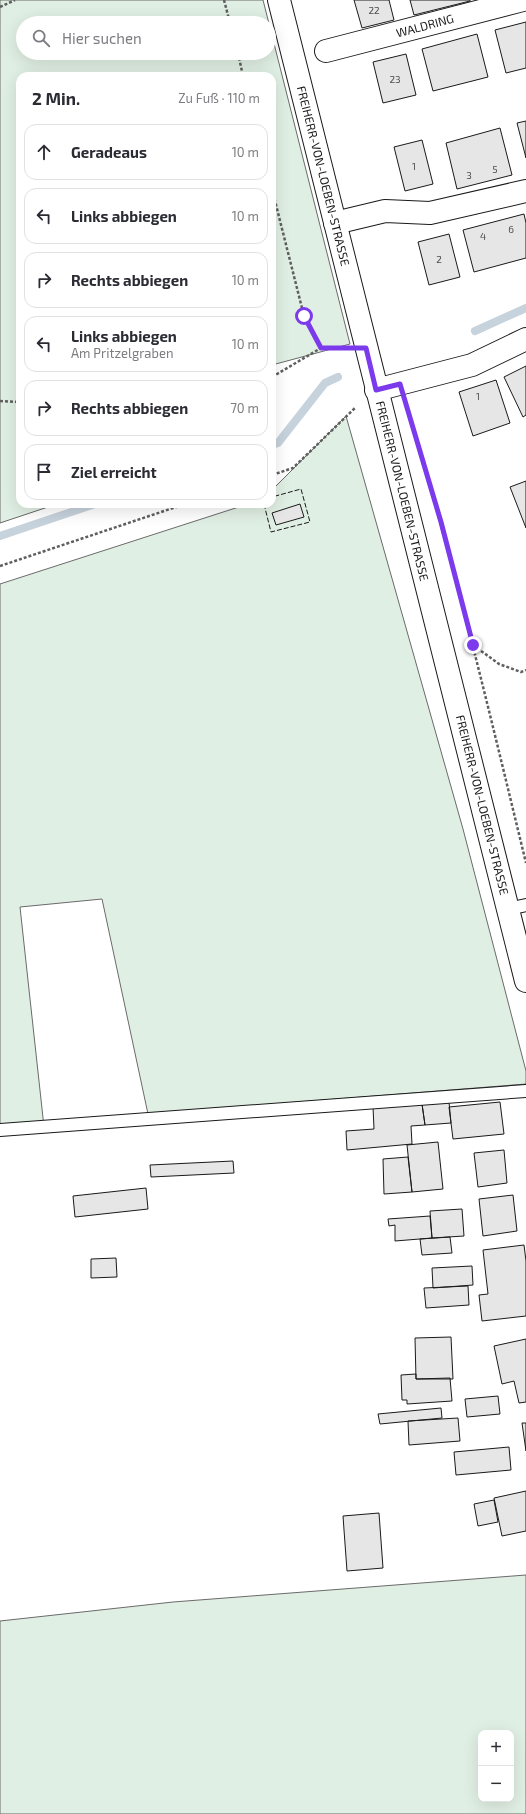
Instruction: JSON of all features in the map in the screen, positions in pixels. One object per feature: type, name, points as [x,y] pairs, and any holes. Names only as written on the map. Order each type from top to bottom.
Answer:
[{"type":"main road","name":"FREIHERR-VON-LOEBEN-STRASSE","points":[[279,0],[376,390],[488,825],[517,907],[526,981]]},
{"type":"main road","name":"WALDRING","points":[[326,51],[525,0]]},
{"type":"main road","points":[[335,223],[384,210],[430,213],[526,191]]},
{"type":"main road","points":[[376,390],[472,365],[526,339]]},
{"type":"lane","points":[[0,1130],[526,1091]]},
{"type":"path","points":[[0,7],[16,0]]},
{"type":"path","points":[[224,0],[228,16]]},
{"type":"path","points":[[240,60],[242,72]]},
{"type":"path","points":[[276,205],[304,316],[321,348]]},
{"type":"path","points":[[276,375],[321,348],[366,348]]},
{"type":"path","points":[[276,474],[293,468],[346,416],[376,390]]},
{"type":"path","points":[[0,402],[16,402]]},
{"type":"path","points":[[417,442],[441,522],[473,645],[526,862]]},
{"type":"path","points":[[0,566],[173,508]]},
{"type":"path","points":[[473,645],[499,664],[521,672],[526,670]]},
{"type":"green space","points":[[0,0],[263,0],[267,16],[16,16],[16,60],[276,60],[276,52],[350,344],[276,364],[276,72],[16,72],[16,508],[45,508],[0,523]]},
{"type":"green space","points":[[346,416],[463,829],[526,1071],[526,1084],[148,1114],[102,899],[20,907],[44,1127],[0,1131],[0,584],[236,508],[276,508],[276,486]]},
{"type":"green space","points":[[526,1575],[526,1814],[0,1814],[0,1621],[173,1602]]},
{"type":"building","points":[[354,0],[389,0],[394,20],[362,28]]},
{"type":"building","points":[[410,0],[470,0],[470,1],[414,15]]},
{"type":"building","points":[[526,22],[526,68],[506,73],[495,30]]},
{"type":"building","points":[[477,34],[488,77],[433,91],[422,49]]},
{"type":"building","points":[[406,54],[416,95],[383,103],[373,62]]},
{"type":"building","points":[[526,121],[526,158],[517,123]]},
{"type":"building","points":[[500,128],[512,175],[457,189],[446,143]]},
{"type":"building","points":[[422,140],[433,184],[405,191],[394,147]]},
{"type":"building","points":[[524,214],[526,223],[526,258],[474,272],[463,230]]},
{"type":"building","points":[[449,234],[460,277],[429,285],[418,242]]},
{"type":"building","points":[[526,366],[526,415],[523,417],[504,377]]},
{"type":"building","points":[[496,380],[510,423],[473,436],[459,392]]},
{"type":"building","points":[[526,481],[526,528],[510,487]]},
{"type":"building","points":[[300,504],[304,517],[276,525],[272,513]]},
{"type":"building","points":[[449,1102],[451,1123],[425,1125],[422,1104]]},
{"type":"building","points":[[500,1102],[504,1134],[453,1139],[449,1107]]},
{"type":"building","points":[[422,1104],[425,1125],[411,1126],[412,1144],[347,1150],[346,1131],[374,1129],[373,1107]]},
{"type":"building","points":[[438,1142],[443,1189],[412,1192],[407,1145]]},
{"type":"building","points":[[504,1150],[507,1183],[478,1187],[474,1153]]},
{"type":"building","points":[[408,1157],[412,1192],[384,1194],[383,1159]]},
{"type":"building","points":[[233,1161],[234,1173],[151,1177],[150,1165]]},
{"type":"building","points":[[146,1188],[148,1209],[75,1217],[73,1196]]},
{"type":"building","points":[[513,1195],[517,1231],[483,1236],[479,1199]]},
{"type":"building","points":[[462,1209],[464,1236],[432,1238],[430,1211]]},
{"type":"building","points":[[430,1216],[432,1238],[395,1241],[395,1225],[389,1226],[388,1219]]},
{"type":"building","points":[[450,1237],[452,1253],[422,1255],[420,1239]]},
{"type":"building","points":[[524,1245],[526,1261],[526,1316],[482,1321],[479,1295],[488,1294],[483,1250]]},
{"type":"building","points":[[116,1258],[117,1277],[91,1278],[91,1259]]},
{"type":"building","points":[[472,1266],[473,1285],[433,1288],[432,1268]]},
{"type":"building","points":[[468,1286],[469,1305],[426,1308],[424,1288]]},
{"type":"building","points":[[451,1337],[453,1379],[416,1379],[415,1338]]},
{"type":"building","points":[[526,1339],[526,1402],[519,1403],[514,1381],[502,1384],[494,1346]]},
{"type":"building","points":[[416,1374],[416,1379],[450,1378],[452,1401],[407,1404],[407,1400],[402,1400],[401,1375]]},
{"type":"building","points":[[498,1396],[500,1414],[467,1417],[465,1399]]},
{"type":"building","points":[[441,1408],[442,1418],[380,1424],[378,1414]]},
{"type":"building","points":[[458,1418],[460,1441],[409,1445],[408,1421]]},
{"type":"building","points":[[522,1423],[526,1423],[526,1451]]},
{"type":"building","points":[[509,1447],[511,1470],[456,1475],[454,1452]]},
{"type":"building","points":[[526,1491],[526,1531],[502,1536],[494,1498]]},
{"type":"building","points":[[494,1500],[498,1522],[478,1526],[474,1504]]},
{"type":"building","points":[[379,1513],[383,1568],[347,1571],[343,1516]]},
{"type":"waterway","points":[[475,331],[526,308]]},
{"type":"waterway","points":[[276,444],[325,383],[338,377]]},
{"type":"waterway","points":[[0,536],[83,508]]},
{"type":"fence","points":[[265,508],[271,532],[310,522],[301,489],[276,496]]},
{"type":"route","points":[[304,316],[321,348],[366,348],[376,390],[400,384],[441,522],[473,645]]}]
